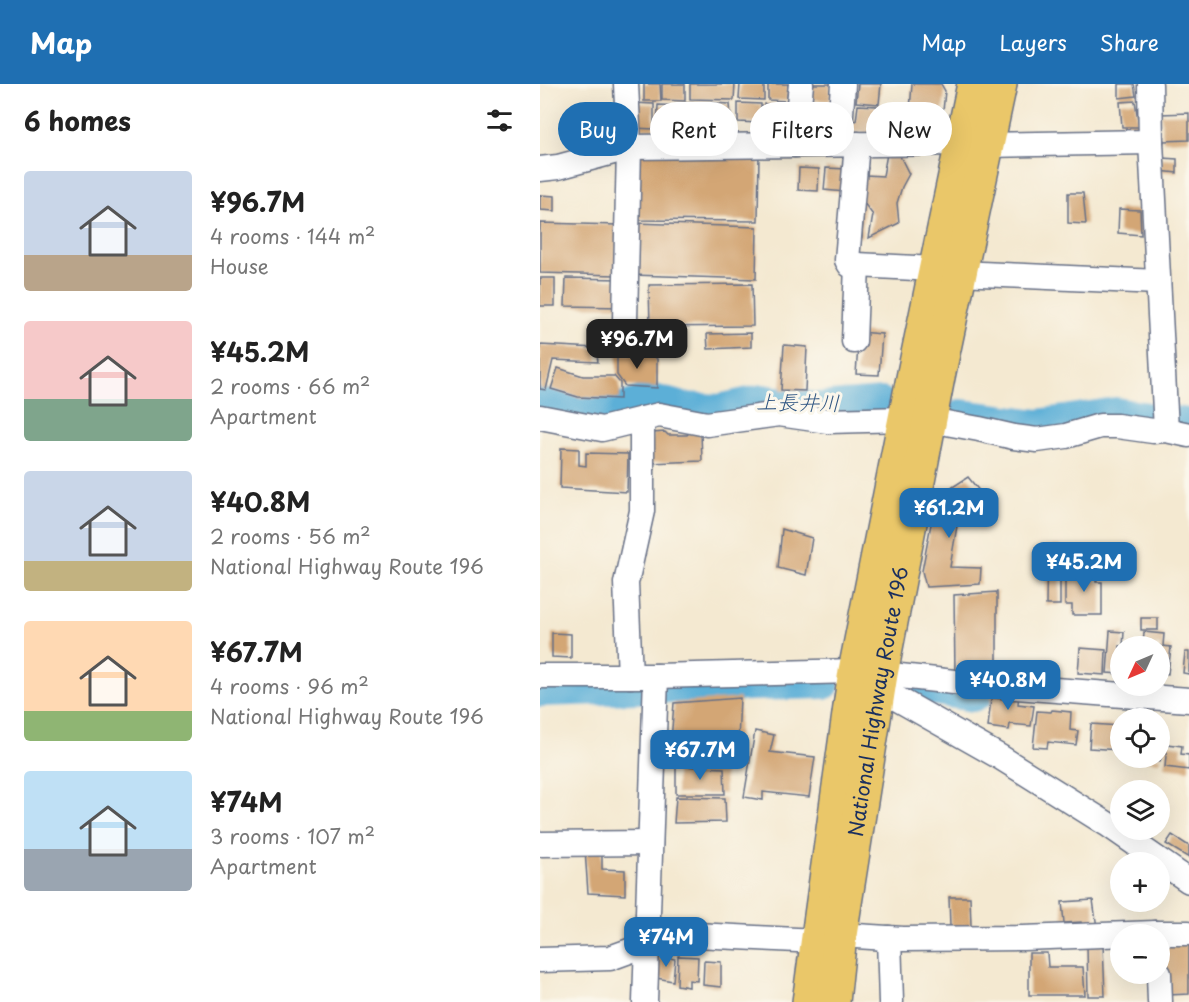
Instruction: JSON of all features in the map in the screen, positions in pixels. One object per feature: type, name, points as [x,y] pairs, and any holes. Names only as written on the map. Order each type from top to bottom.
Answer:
[{"type":"highway","name":"National Highway Route 196","points":[[974,84],[974,144]]},
{"type":"highway","name":"National Highway Route 196","points":[[809,1002],[829,938],[917,420],[947,271],[974,144],[1000,84]]},
{"type":"highway","name":"National Highway Route 196","points":[[829,938],[833,1002]]},
{"type":"street","points":[[626,84],[627,102]]},
{"type":"street","points":[[799,102],[801,84]]},
{"type":"street","points":[[843,84],[844,102]]},
{"type":"street","points":[[540,417],[602,429],[659,415],[707,424],[779,414],[828,421],[917,420],[1037,440],[1100,426],[1178,433],[1158,282],[1150,84]]},
{"type":"street","points":[[854,144],[1151,142]]},
{"type":"street","points":[[638,148],[750,146]]},
{"type":"street","points":[[540,169],[558,167],[599,156]]},
{"type":"street","points":[[625,321],[628,156]]},
{"type":"street","points":[[848,156],[847,260],[850,265],[1158,282]]},
{"type":"street","points":[[854,341],[857,265]]},
{"type":"street","points":[[630,676],[626,583],[642,511],[642,419]]},
{"type":"street","points":[[540,676],[872,678],[1189,700]]},
{"type":"street","points":[[645,1002],[656,676]]},
{"type":"street","points":[[872,678],[1107,824],[1189,880]]},
{"type":"street","points":[[540,844],[651,843]]},
{"type":"street","points":[[1170,936],[1189,933]]},
{"type":"street","points":[[540,960],[610,958],[676,934],[829,938],[1110,938]]},
{"type":"street","points":[[889,938],[891,1002]]},
{"type":"street","points":[[1159,984],[1160,1002]]},
{"type":"building","points":[[644,84],[660,84],[661,101],[644,101]]},
{"type":"building","points":[[662,84],[685,84],[685,101],[662,100]]},
{"type":"building","points":[[690,84],[735,84],[734,100],[690,99]]},
{"type":"building","points":[[740,84],[764,84],[764,100],[739,99]]},
{"type":"building","points":[[768,84],[788,84],[787,101],[768,100]]},
{"type":"building","points":[[808,84],[831,84],[830,101],[808,99]]},
{"type":"building","points":[[858,84],[881,84],[879,102],[856,102]]},
{"type":"building","points":[[912,84],[941,84],[945,91],[944,102],[911,102]]},
{"type":"building","points":[[1119,84],[1134,84],[1136,96],[1119,98]]},
{"type":"building","points":[[1135,101],[1139,127],[1122,127],[1120,102]]},
{"type":"building","points":[[638,103],[650,104],[650,129],[638,128]]},
{"type":"building","points":[[738,103],[750,104],[750,123],[738,122]]},
{"type":"building","points":[[858,105],[866,105],[866,133],[854,132],[854,121],[856,121]]},
{"type":"building","points":[[1189,113],[1189,140],[1163,141],[1161,114]]},
{"type":"building","points":[[638,150],[650,150],[650,156],[738,156],[738,152],[750,152],[750,156],[759,156],[758,221],[636,220],[636,156],[638,156]]},
{"type":"building","points":[[887,156],[901,158],[909,174],[897,203],[899,223],[869,238],[873,215],[864,203],[862,237],[844,235],[850,165],[868,168],[866,175],[883,176]]},
{"type":"building","points":[[1162,158],[1177,159],[1177,173],[1160,171]]},
{"type":"building","points":[[799,168],[819,169],[818,191],[798,190]]},
{"type":"building","points":[[826,168],[847,169],[845,192],[824,190]]},
{"type":"building","points":[[1068,193],[1083,193],[1086,224],[1068,223]]},
{"type":"building","points":[[540,195],[555,196],[555,211],[540,210]]},
{"type":"building","points":[[1119,209],[1140,210],[1141,235],[1118,233]]},
{"type":"building","points":[[540,223],[618,225],[617,275],[540,273]]},
{"type":"building","points":[[634,223],[757,227],[756,279],[633,275]]},
{"type":"building","points":[[540,278],[555,278],[555,306],[540,306]]},
{"type":"building","points":[[566,278],[621,279],[621,307],[565,306]]},
{"type":"building","points":[[752,284],[753,326],[650,327],[649,285]]},
{"type":"building","points":[[859,332],[882,334],[879,375],[856,374]]},
{"type":"building","points":[[751,333],[751,347],[708,349],[707,334]]},
{"type":"building","points":[[540,345],[596,348],[598,362],[553,360],[546,390],[540,389]]},
{"type":"building","points":[[784,345],[807,347],[805,391],[781,390]]},
{"type":"building","points":[[617,353],[653,355],[657,359],[657,388],[625,386],[617,375]]},
{"type":"building","points":[[558,368],[583,376],[614,376],[620,383],[620,399],[578,397],[551,389]]},
{"type":"building","points":[[665,432],[668,435],[701,433],[702,461],[649,463],[652,433]]},
{"type":"building","points":[[561,448],[579,449],[579,465],[586,466],[586,453],[628,454],[627,492],[560,488]]},
{"type":"building","points":[[968,477],[981,493],[959,514],[950,567],[981,568],[980,584],[926,587],[922,571],[936,498]]},
{"type":"building","points":[[782,529],[812,538],[806,575],[778,568]]},
{"type":"building","points":[[1047,546],[1060,546],[1060,605],[1046,605]]},
{"type":"building","points":[[1096,571],[1096,582],[1102,582],[1102,615],[1072,615],[1072,605],[1065,605],[1065,572]]},
{"type":"building","points":[[997,592],[997,675],[955,674],[954,595]]},
{"type":"building","points":[[1141,618],[1158,618],[1158,630],[1141,630]]},
{"type":"building","points":[[1110,631],[1124,632],[1124,636],[1110,636],[1110,673],[1107,673]]},
{"type":"building","points":[[1144,632],[1164,634],[1164,636],[1144,636]]},
{"type":"building","points":[[552,633],[571,634],[571,658],[552,657]]},
{"type":"building","points":[[1080,648],[1106,650],[1105,675],[1078,673]]},
{"type":"building","points":[[1185,652],[1189,652],[1189,674],[1183,673]]},
{"type":"building","points":[[992,689],[1019,692],[1018,704],[1034,706],[1031,726],[1010,724],[1009,730],[988,727]]},
{"type":"building","points":[[740,698],[738,741],[671,741],[674,703]]},
{"type":"building","points":[[1052,710],[1071,712],[1070,730],[1078,731],[1076,745],[1048,742],[1047,748],[1033,747],[1037,711],[1051,712]]},
{"type":"building","points":[[1091,724],[1110,725],[1110,749],[1089,748]]},
{"type":"building","points":[[755,731],[774,735],[770,752],[815,757],[809,797],[763,792],[763,800],[744,797]]},
{"type":"building","points":[[1170,744],[1182,746],[1181,754],[1189,755],[1189,770],[1170,768]]},
{"type":"building","points":[[676,766],[724,768],[725,794],[676,794]]},
{"type":"building","points":[[676,797],[725,798],[726,822],[674,823]]},
{"type":"building","points":[[1172,835],[1189,846],[1189,858],[1166,844]]},
{"type":"building","points":[[585,850],[602,850],[602,869],[625,870],[625,895],[588,893]]},
{"type":"building","points":[[949,897],[970,897],[971,926],[950,927]]},
{"type":"building","points":[[1093,900],[1097,928],[1082,928],[1081,922],[1064,923],[1062,902]]},
{"type":"building","points":[[1170,943],[1189,943],[1189,994],[1167,995],[1167,984],[1170,984]]},
{"type":"building","points":[[1087,944],[1103,944],[1105,996],[1088,996]]},
{"type":"building","points":[[1029,953],[1047,953],[1048,967],[1083,967],[1085,995],[1029,995]]},
{"type":"building","points":[[658,956],[675,959],[673,981],[656,978]]},
{"type":"building","points":[[678,956],[698,957],[697,981],[689,980],[689,987],[677,985]]},
{"type":"building","points":[[704,961],[721,962],[721,987],[703,985]]},
{"type":"waterway","name":"上長井川","points":[[540,401],[575,411],[608,412],[650,397],[684,406],[719,408],[763,398],[817,406],[882,401]]},
{"type":"waterway","name":"上長井川","points":[[960,413],[1038,423],[1116,411],[1189,422]]},
{"type":"waterway","name":"上長井川","points":[[910,688],[973,698],[1011,679]]},
{"type":"waterway","name":"上長井川","points":[[540,693],[826,685]]}]
